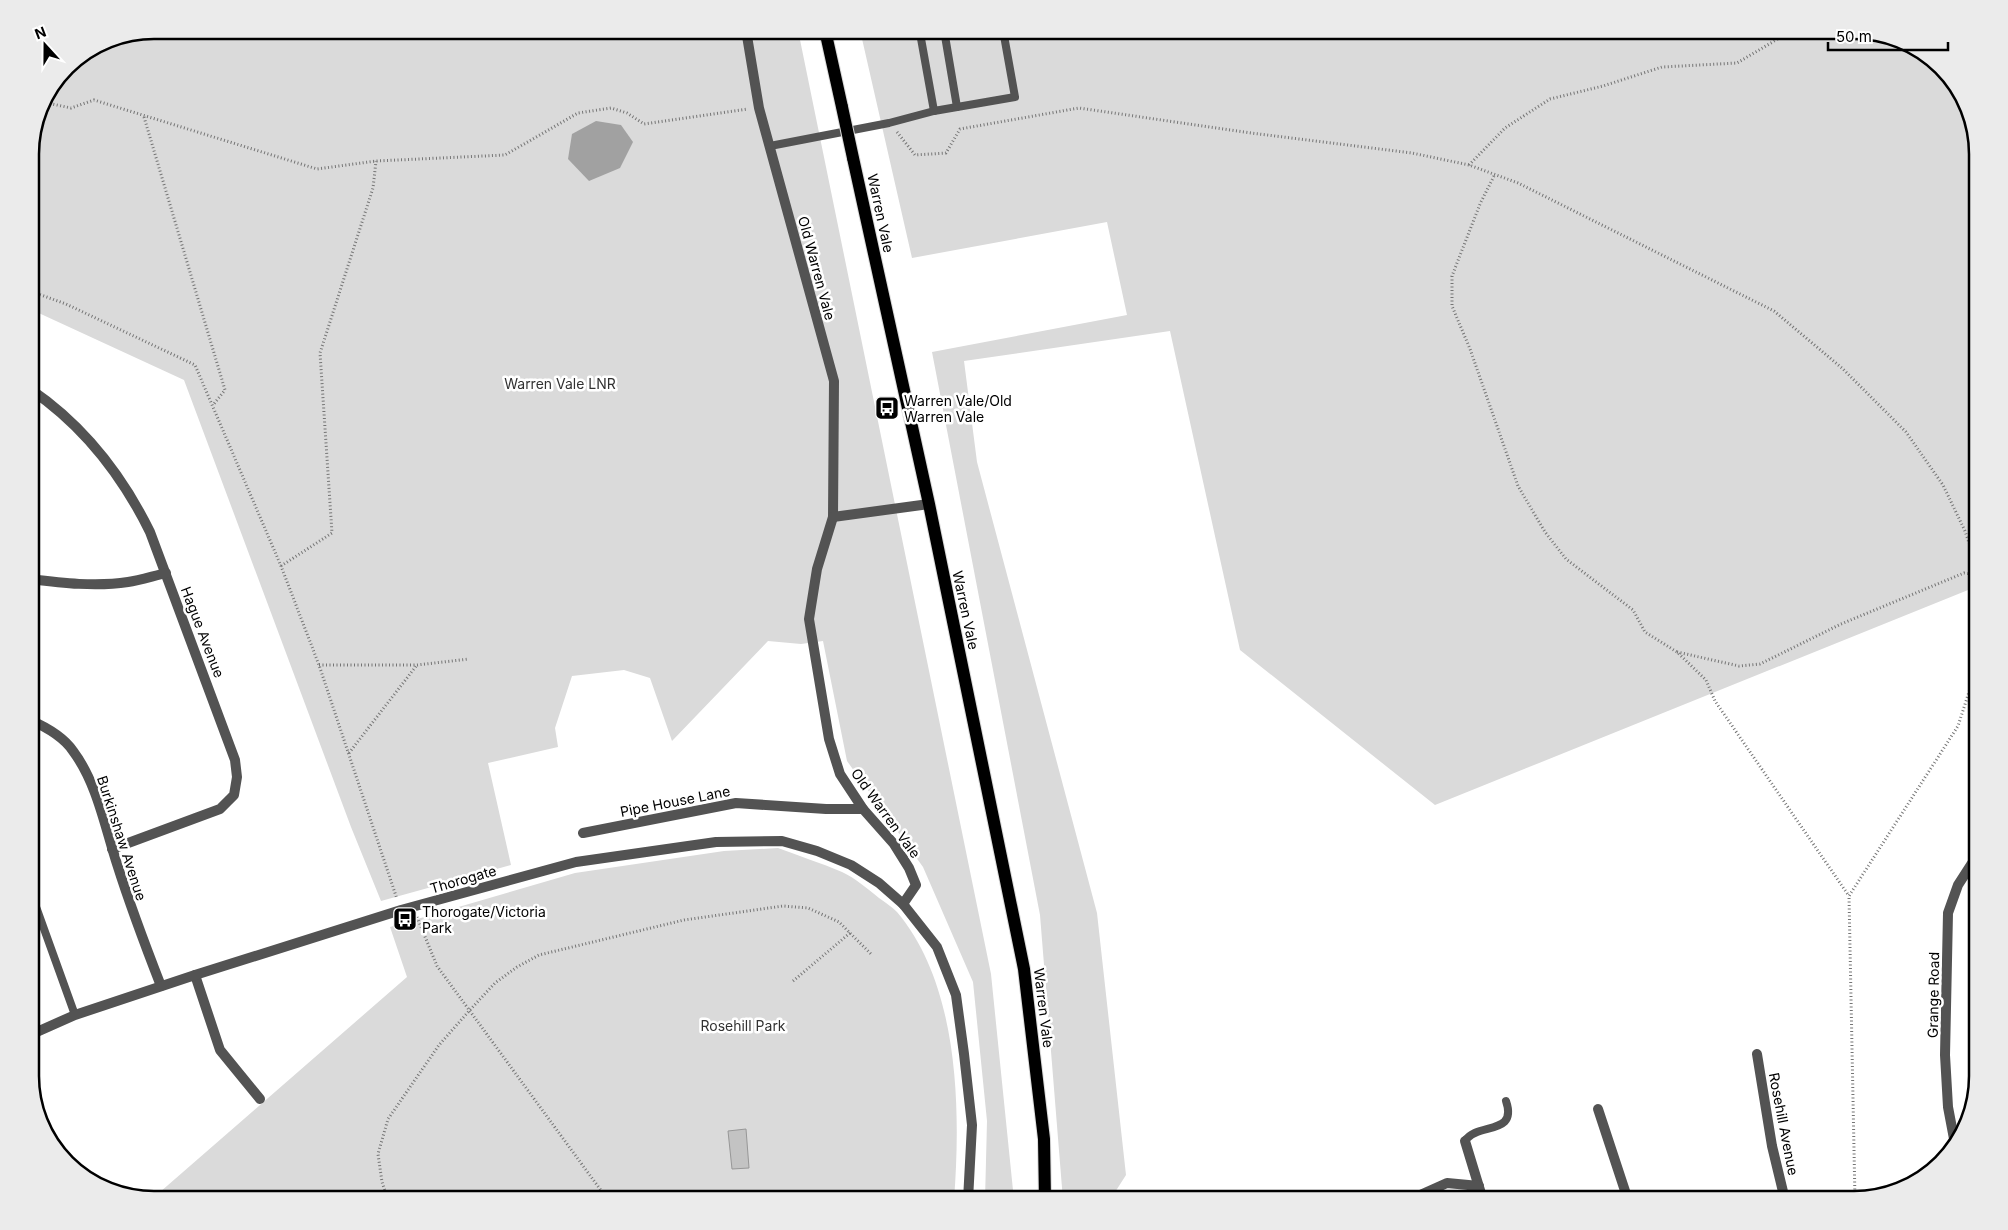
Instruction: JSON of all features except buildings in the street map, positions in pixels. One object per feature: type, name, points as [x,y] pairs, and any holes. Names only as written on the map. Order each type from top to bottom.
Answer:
[{"type":"main road","name":"Warren Vale","points":[[827,39],[929,504],[1024,969],[1044,1139],[1045,1191]]},
{"type":"street","name":"Old Warren Vale","points":[[748,39],[759,108],[834,381],[833,517],[817,569],[809,619],[829,739],[840,774],[863,808],[894,844],[909,868],[916,885],[903,904]]},
{"type":"street","name":"Hague Avenue","points":[[39,396],[50,403],[81,431],[119,476],[134,499],[150,532],[166,573],[235,760],[237,777],[234,795],[220,809],[112,849]]},
{"type":"street","points":[[833,517],[929,504]]},
{"type":"street","points":[[39,580],[92,584],[127,582],[166,573]]},
{"type":"street","name":"Burkinshaw Avenue","points":[[39,725],[58,736],[73,750],[93,788],[130,905],[161,986]]},
{"type":"street","name":"Pipe House Lane","points":[[582,832],[736,803],[826,809],[863,808]]},
{"type":"street","name":"Thorogate","points":[[39,1031],[75,1016],[161,986],[401,910],[576,862],[716,842],[782,841],[851,865],[879,883],[903,904]]},
{"type":"street","name":"Grange Road","points":[[1953,1135],[1948,1107],[1945,1055],[1948,913],[1958,884],[1969,868]]},
{"type":"street","points":[[903,904],[937,947],[956,995],[972,1125],[968,1191]]},
{"type":"street","points":[[195,975],[220,1050],[260,1099]]},
{"type":"street","name":"Rosehill Avenue","points":[[1757,1054],[1772,1146],[1783,1191]]},
{"type":"street","points":[[1598,1110],[1625,1191]]},
{"type":"street","points":[[1465,1141],[1480,1191]]},
{"type":"street","points":[[1429,1191],[1447,1183],[1479,1186]]},
{"type":"lane","points":[[921,39],[934,111]]},
{"type":"lane","points":[[946,39],[957,107]]},
{"type":"lane","points":[[770,146],[890,123],[934,111],[1015,97],[1005,39]]},
{"type":"lane","points":[[39,915],[75,1016]]},
{"type":"lane","points":[[1465,1141],[1471,1135],[1502,1124],[1509,1110],[1506,1102]]},
{"type":"path","points":[[1469,165],[1505,128],[1550,99],[1603,86],[1662,66],[1737,63],[1778,39]]},
{"type":"path","points":[[51,104],[71,108],[94,100],[317,170],[376,161],[505,155],[578,113],[611,108],[627,113],[644,124],[759,108]]},
{"type":"path","points":[[890,123],[916,155],[946,152],[960,129],[1079,108],[1251,133],[1412,153],[1469,165],[1494,176],[1518,183],[1774,311],[1842,369],[1906,432],[1943,485],[1969,540]]},
{"type":"path","points":[[144,117],[225,390],[213,405]]},
{"type":"path","points":[[281,566],[332,534],[320,353],[373,188],[376,161]]},
{"type":"path","points":[[1494,176],[1480,204],[1452,276],[1452,306],[1470,349],[1518,486],[1545,532],[1566,559],[1633,610],[1646,632],[1678,652],[1706,680],[1715,701],[1849,896],[1854,1191]]},
{"type":"path","points":[[39,294],[66,304],[195,366],[281,566],[319,665],[401,910]]},
{"type":"path","points":[[1678,652],[1739,666],[1760,664],[1841,624],[1964,573],[1969,574]]},
{"type":"path","points":[[319,665],[418,665],[469,659]]},
{"type":"path","points":[[348,754],[418,665]]},
{"type":"path","points":[[1849,896],[1958,726],[1969,692]]},
{"type":"path","points":[[385,1191],[378,1154],[388,1119],[439,1045],[469,1011],[495,983],[517,967],[539,955],[684,920],[783,906],[808,908],[839,922],[871,954]]},
{"type":"path","points":[[413,907],[437,966],[601,1191]]},
{"type":"path","points":[[793,981],[850,933]]},
{"type":"green space","name":"Warren Vale LNR","points":[[146,39],[800,39],[991,974],[1013,1191],[985,1191],[987,1121],[973,982],[923,867],[847,761],[823,641],[801,644],[768,641],[672,741],[650,678],[624,670],[572,676],[555,728],[558,747],[488,763],[511,865],[381,901],[351,827],[184,380],[39,313],[39,146],[43,124],[58,90],[78,67],[96,54],[117,45]]},
{"type":"green space","points":[[862,39],[1854,39],[1884,43],[1912,54],[1935,73],[1954,96],[1967,132],[1969,146],[1969,590],[1435,805],[1240,650],[1170,331],[964,361],[977,462],[1097,913],[1126,1175],[1116,1191],[1062,1191],[1040,915],[932,352],[1127,315],[1107,222],[912,258]]},
{"type":"green space","name":"Rosehill Park","points":[[778,848],[847,874],[897,912],[918,942],[933,975],[944,1011],[951,1049],[957,1127],[954,1191],[161,1191],[407,977],[390,927],[575,873],[724,851]]},
{"type":"shaded area","points":[[596,121],[621,125],[633,142],[620,168],[589,181],[568,159],[572,134]]},
{"type":"place","name":"Warren Vale/Old Warren Vale","points":[[887,408]]},
{"type":"place","name":"Thorogate/Victoria Park","points":[[405,919]]}]
